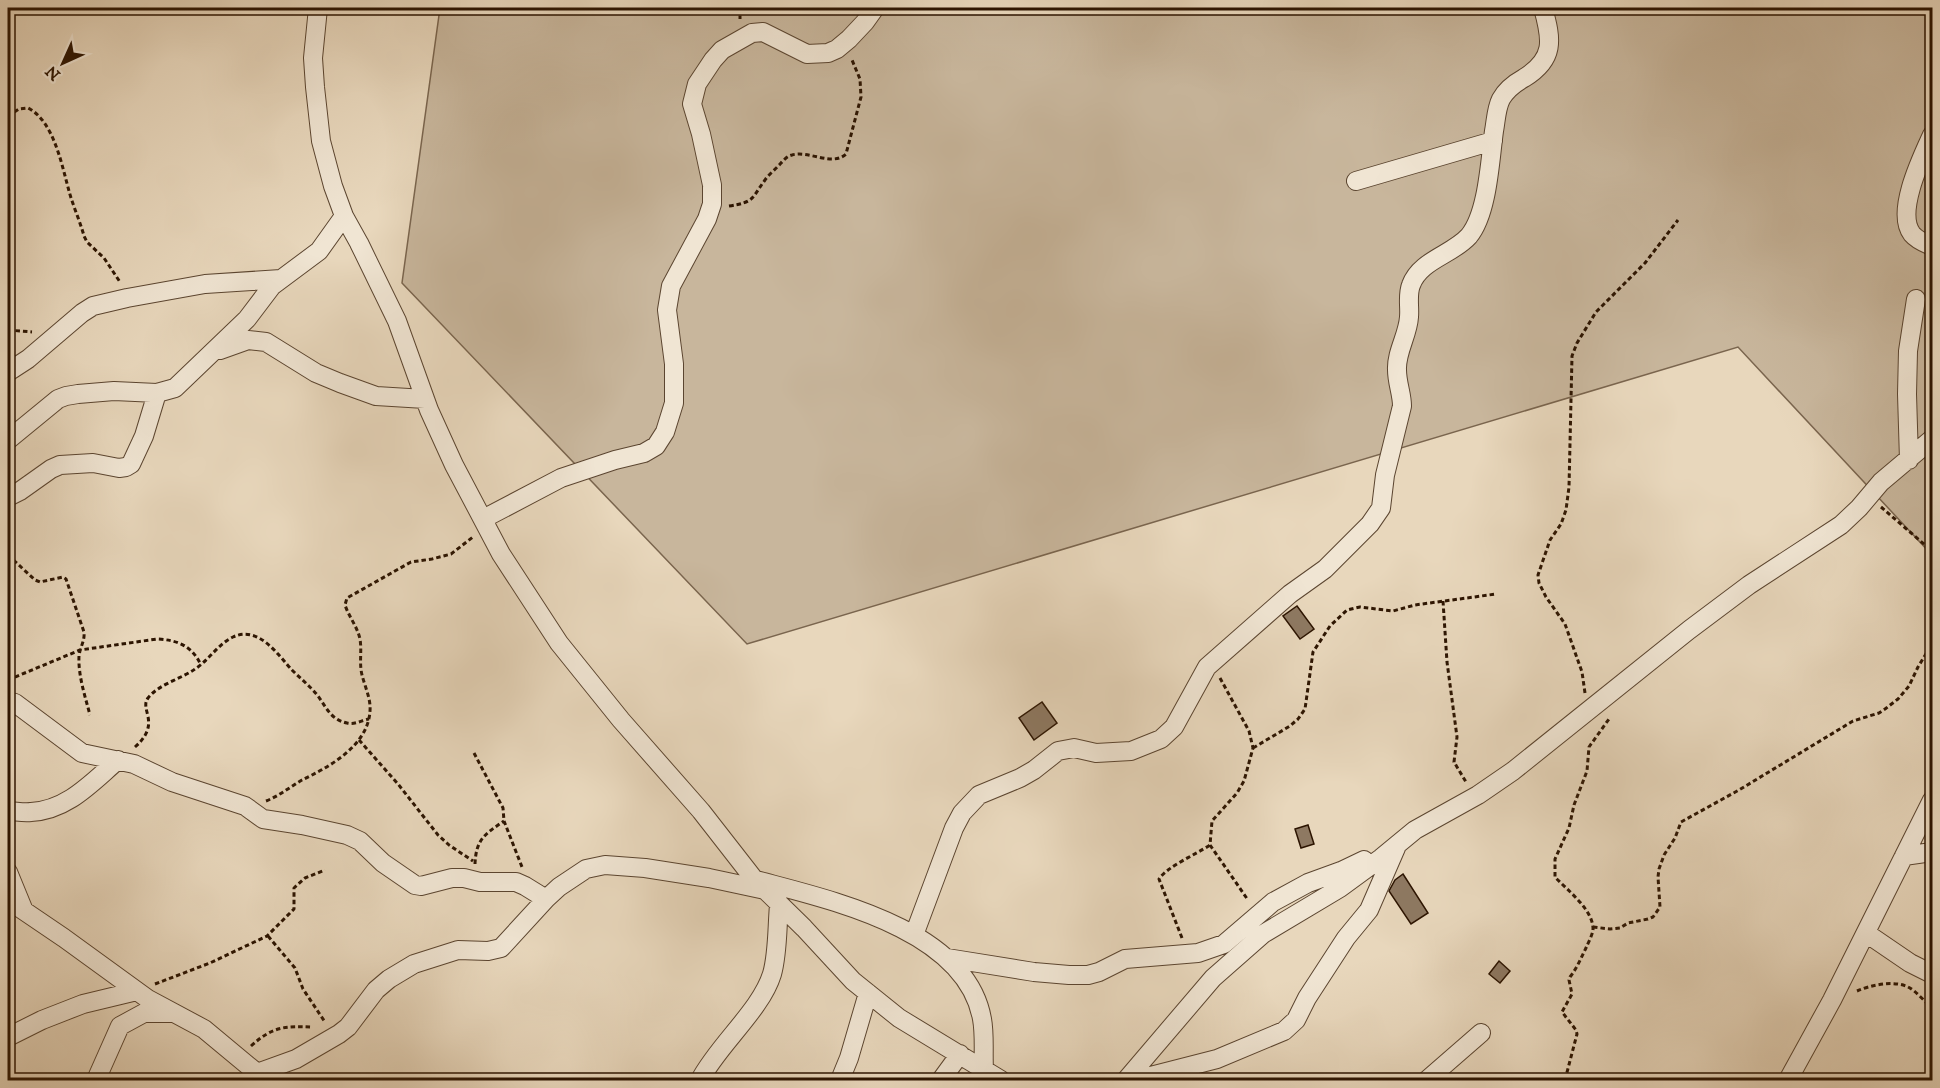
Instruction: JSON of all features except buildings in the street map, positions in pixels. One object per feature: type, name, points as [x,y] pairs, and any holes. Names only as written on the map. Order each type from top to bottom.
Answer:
[{"type":"street","points":[[484,523],[561,478],[644,453],[656,446],[665,432],[674,403],[674,364],[667,310],[671,286],[707,219],[712,204],[712,185],[692,104],[697,84],[713,60],[723,50],[752,33],[763,32],[807,54],[828,53],[837,49],[865,22],[875,8]]},
{"type":"street","points":[[914,935],[954,828],[962,813],[979,795],[1020,778],[1058,751],[1074,748],[1096,753],[1131,751],[1161,739],[1174,727],[1186,708],[1198,681],[1211,664],[1290,594],[1325,569],[1370,524],[1381,508],[1385,475],[1402,406],[1397,368],[1409,318],[1409,292],[1417,273],[1461,243],[1476,225],[1488,185],[1492,141],[1500,100],[1508,89],[1541,65],[1548,53],[1550,34],[1543,8]]},
{"type":"street","points":[[316,12],[313,58],[321,141],[333,186],[344,216],[397,321],[425,399],[454,465],[501,554],[559,643],[621,720],[701,811],[759,885],[804,928],[853,981],[899,1018],[960,1054],[982,1075],[1001,1080]]},
{"type":"street","points":[[1932,135],[1906,206],[1910,231],[1919,241],[1932,246]]},
{"type":"street","points":[[1356,181],[1492,141]]},
{"type":"street","points":[[8,440],[58,399],[66,396],[114,391],[157,393],[175,388],[247,319],[272,286],[319,251],[344,216]]},
{"type":"street","points":[[8,372],[28,359],[93,306],[205,284],[281,279]]},
{"type":"street","points":[[1910,460],[1908,362],[1916,299]]},
{"type":"street","points":[[213,352],[248,340],[266,342],[316,373],[376,396],[425,399]]},
{"type":"street","points":[[8,497],[60,465],[93,463],[119,468],[131,464],[144,436],[157,393]]},
{"type":"street","points":[[947,958],[1034,972],[1078,975],[1099,972],[1125,959],[1198,953],[1224,944],[1273,902],[1308,884],[1353,866],[1474,797],[1513,771],[1749,585],[1841,525],[1888,476],[1910,460],[1932,439]]},
{"type":"street","points":[[8,701],[15,703],[82,753],[134,764],[172,782],[241,805],[263,819],[347,835],[360,841],[383,863],[418,886],[452,878],[516,882],[546,900]]},
{"type":"street","points":[[8,811],[31,812],[64,803],[76,796],[118,760]]},
{"type":"street","points":[[1788,1080],[1866,933],[1932,800]]},
{"type":"street","points":[[1126,1080],[1213,978],[1263,934],[1340,888],[1415,830]]},
{"type":"street","points":[[1135,1080],[1217,1059],[1284,1031],[1296,1020],[1307,998],[1368,910],[1398,844]]},
{"type":"street","points":[[1904,856],[1932,852]]},
{"type":"street","points":[[257,1073],[296,1059],[339,1034],[348,1027],[376,990],[414,964],[458,950],[488,951],[501,948],[560,887],[586,869],[604,866],[645,868],[759,885],[827,900],[894,925],[914,935],[947,958],[960,971],[972,990],[982,1018],[982,1075]]},
{"type":"street","points":[[8,872],[24,911]]},
{"type":"street","points":[[8,900],[137,991],[204,1029],[257,1073],[276,1080]]},
{"type":"street","points":[[700,1080],[708,1065],[756,1004],[768,984],[772,973],[779,905]]},
{"type":"street","points":[[1866,933],[1910,963],[1932,974]]},
{"type":"street","points":[[8,1037],[42,1020],[83,1004],[137,991]]},
{"type":"street","points":[[840,1080],[849,1058],[868,993]]},
{"type":"street","points":[[96,1080],[120,1026],[144,1013],[174,1013]]},
{"type":"street","points":[[1427,1080],[1481,1033]]},
{"type":"street","points":[[940,1080],[960,1054]]},
{"type":"path","points":[[707,219],[720,208],[749,201],[787,157],[801,154],[816,158],[839,158],[846,154],[861,97],[860,79],[855,65],[842,44]]},
{"type":"path","points":[[8,116],[20,109],[28,108],[38,114],[47,128],[63,167],[69,193],[84,236],[114,272],[127,298]]},
{"type":"path","points":[[1587,712],[1584,680],[1565,624],[1546,597],[1539,584],[1538,575],[1550,540],[1563,517],[1568,499],[1572,356],[1577,343],[1596,312],[1646,263],[1678,220]]},
{"type":"path","points":[[1867,499],[1892,516],[1932,551]]},
{"type":"path","points":[[241,805],[250,800],[268,801],[347,753],[359,740],[369,719],[369,700],[360,666],[360,638],[345,601],[351,595],[411,562],[432,560],[451,554],[484,523]]},
{"type":"path","points":[[8,555],[35,580],[40,582],[63,577],[66,579],[84,632],[80,650],[80,674],[90,715]]},
{"type":"path","points":[[1253,748],[1290,726],[1305,709],[1313,652],[1330,626],[1347,610],[1360,607],[1393,611],[1415,605],[1496,594]]},
{"type":"path","points":[[1443,601],[1447,662],[1457,737],[1455,762],[1474,797]]},
{"type":"path","points":[[118,760],[146,735],[149,720],[146,701],[153,693],[201,665],[232,637],[245,634],[254,636],[272,647],[315,693],[329,713],[344,723],[350,724],[369,719]]},
{"type":"path","points":[[8,680],[80,650],[157,639],[169,639],[189,647],[201,665]]},
{"type":"path","points":[[1593,927],[1610,930],[1653,917],[1660,907],[1659,869],[1682,822],[1853,721],[1886,709],[1909,686],[1932,644]]},
{"type":"path","points":[[1211,664],[1249,731],[1253,748],[1244,781],[1237,793],[1212,821],[1210,845],[1257,914]]},
{"type":"path","points":[[1565,1080],[1577,1034],[1562,1012],[1572,994],[1570,977],[1581,960],[1593,933],[1593,927],[1572,892],[1555,877],[1555,859],[1569,828],[1574,805],[1587,771],[1589,747],[1611,716]]},
{"type":"path","points":[[359,740],[398,784],[438,836],[475,862]]},
{"type":"path","points":[[474,753],[503,808],[504,821],[521,862],[525,886]]},
{"type":"path","points":[[474,881],[475,854],[480,840],[504,821]]},
{"type":"path","points":[[1188,954],[1159,879],[1170,868],[1210,845]]},
{"type":"path","points":[[137,991],[210,963],[267,936],[294,909],[294,888],[306,878],[325,870]]},
{"type":"path","points":[[239,1058],[259,1039],[277,1028],[328,1026],[303,989],[295,968],[267,936]]},
{"type":"path","points":[[1832,999],[1865,987],[1901,986],[1913,991],[1930,1006]]},
{"type":"shaded area","points":[[440,8],[1932,8],[1932,555],[1738,347],[747,644],[402,283]]}]
